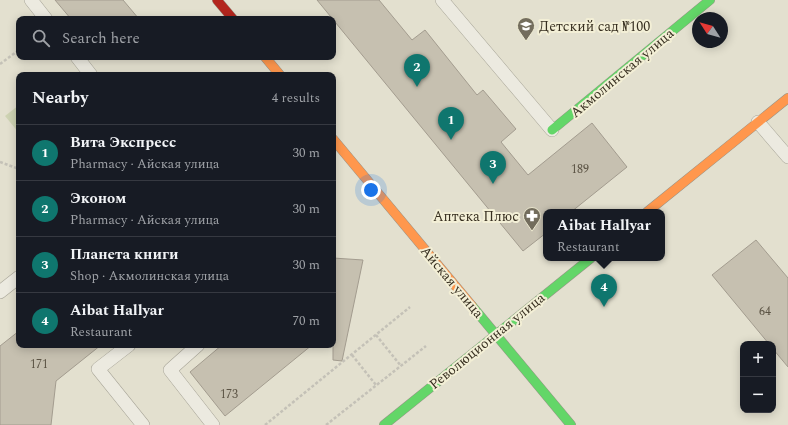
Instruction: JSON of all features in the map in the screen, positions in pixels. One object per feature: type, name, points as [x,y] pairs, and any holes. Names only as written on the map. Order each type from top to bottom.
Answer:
[{"type":"main road","points":[[217,0],[230,16]]},
{"type":"main road","name":"Акмолинская улица","points":[[552,130],[710,0]]},
{"type":"main road","points":[[268,60],[278,72]]},
{"type":"main road","points":[[651,209],[788,98]]},
{"type":"main road","name":"Айская улица","points":[[336,143],[571,425]]},
{"type":"main road","name":"Революционная улица","points":[[384,425],[587,261]]},
{"type":"lane","points":[[30,0],[43,16]]},
{"type":"lane","points":[[442,0],[552,130]]},
{"type":"lane","points":[[79,60],[89,72]]},
{"type":"lane","points":[[758,122],[788,157]]},
{"type":"lane","points":[[0,292],[16,279]]},
{"type":"lane","points":[[125,348],[98,369],[143,425]]},
{"type":"lane","points":[[195,348],[170,370],[213,425]]},
{"type":"path","points":[[0,64],[16,52]]},
{"type":"path","points":[[0,162],[16,168]]},
{"type":"path","points":[[265,425],[410,307]]},
{"type":"path","points":[[376,335],[401,366]]},
{"type":"path","points":[[326,425],[426,346]]},
{"type":"path","points":[[352,354],[376,385]]},
{"type":"green space","points":[[16,107],[16,129],[5,116]]},
{"type":"building","points":[[55,0],[123,0],[136,16],[68,16]]},
{"type":"building","points":[[317,0],[379,0],[412,40],[425,30],[477,95],[483,90],[516,129],[501,142],[528,175],[592,123],[627,167],[575,209],[543,209],[543,235],[523,251],[336,23],[336,16],[330,16]]},
{"type":"building","points":[[756,240],[788,278],[788,367],[776,353],[776,341],[767,341],[712,275]]},
{"type":"building","points":[[336,258],[363,260],[342,361],[333,360],[333,348],[336,348]]},
{"type":"building","points":[[16,333],[16,348],[97,348],[56,381],[51,425],[0,425],[0,346]]},
{"type":"building","points":[[218,348],[308,348],[225,416],[190,372]]},
{"type":"traffic: fast","points":[[552,130],[710,0]]},
{"type":"traffic: fast","points":[[384,425],[587,261]]},
{"type":"traffic: fast","points":[[472,306],[571,425]]},
{"type":"traffic: slow","points":[[268,60],[278,72]]},
{"type":"traffic: slow","points":[[651,209],[788,98]]},
{"type":"traffic: slow","points":[[336,143],[472,306]]},
{"type":"traffic: jam","points":[[217,0],[230,16]]},
{"type":"place","name":"Детский сад №100","points":[[526,41]]},
{"type":"place","name":"Эконом","points":[[417,87]]},
{"type":"place","name":"Вита Экспресс","points":[[451,140]]},
{"type":"place","name":"Планета книги","points":[[493,184]]},
{"type":"place","name":"Аптека Плюс","points":[[532,231]]},
{"type":"place","name":"Aibat Hallyar","points":[[604,307]]}]
